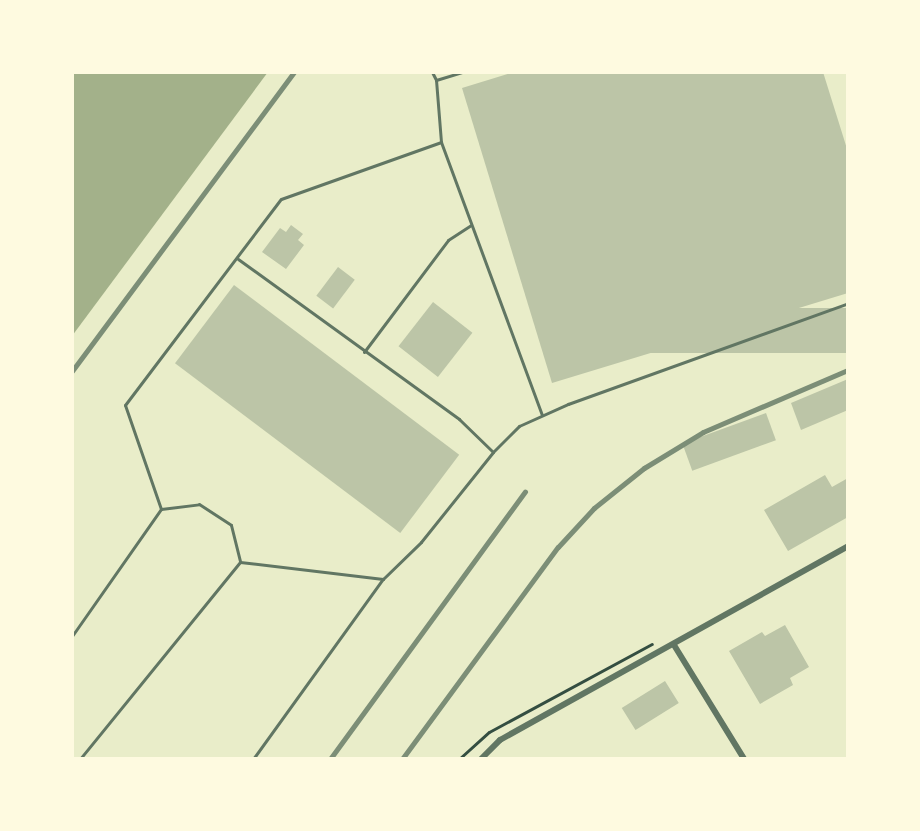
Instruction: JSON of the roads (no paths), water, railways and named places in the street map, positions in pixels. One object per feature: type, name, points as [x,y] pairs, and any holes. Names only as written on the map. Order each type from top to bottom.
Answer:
[{"type":"street","points":[[481,759],[500,740],[848,546]]},
{"type":"street","points":[[674,645],[744,759]]},
{"type":"lane","points":[[432,72],[436,80],[441,142],[542,415]]},
{"type":"lane","points":[[436,80],[463,72]]},
{"type":"lane","points":[[161,509],[125,405],[281,199],[441,142]]},
{"type":"lane","points":[[364,352],[448,240],[471,225]]},
{"type":"lane","points":[[236,258],[459,419],[493,452]]},
{"type":"lane","points":[[253,759],[383,579],[421,542],[493,452],[519,426],[848,303]]},
{"type":"lane","points":[[72,636],[161,509],[199,504],[231,525],[240,562]]},
{"type":"lane","points":[[240,562],[383,579]]},
{"type":"lane","points":[[80,759],[240,562]]},
{"type":"railway","points":[[72,371],[294,72]]},
{"type":"railway","points":[[402,759],[558,547],[594,508],[644,468],[703,432],[848,370]]},
{"type":"railway","points":[[330,759],[525,492]]}]
